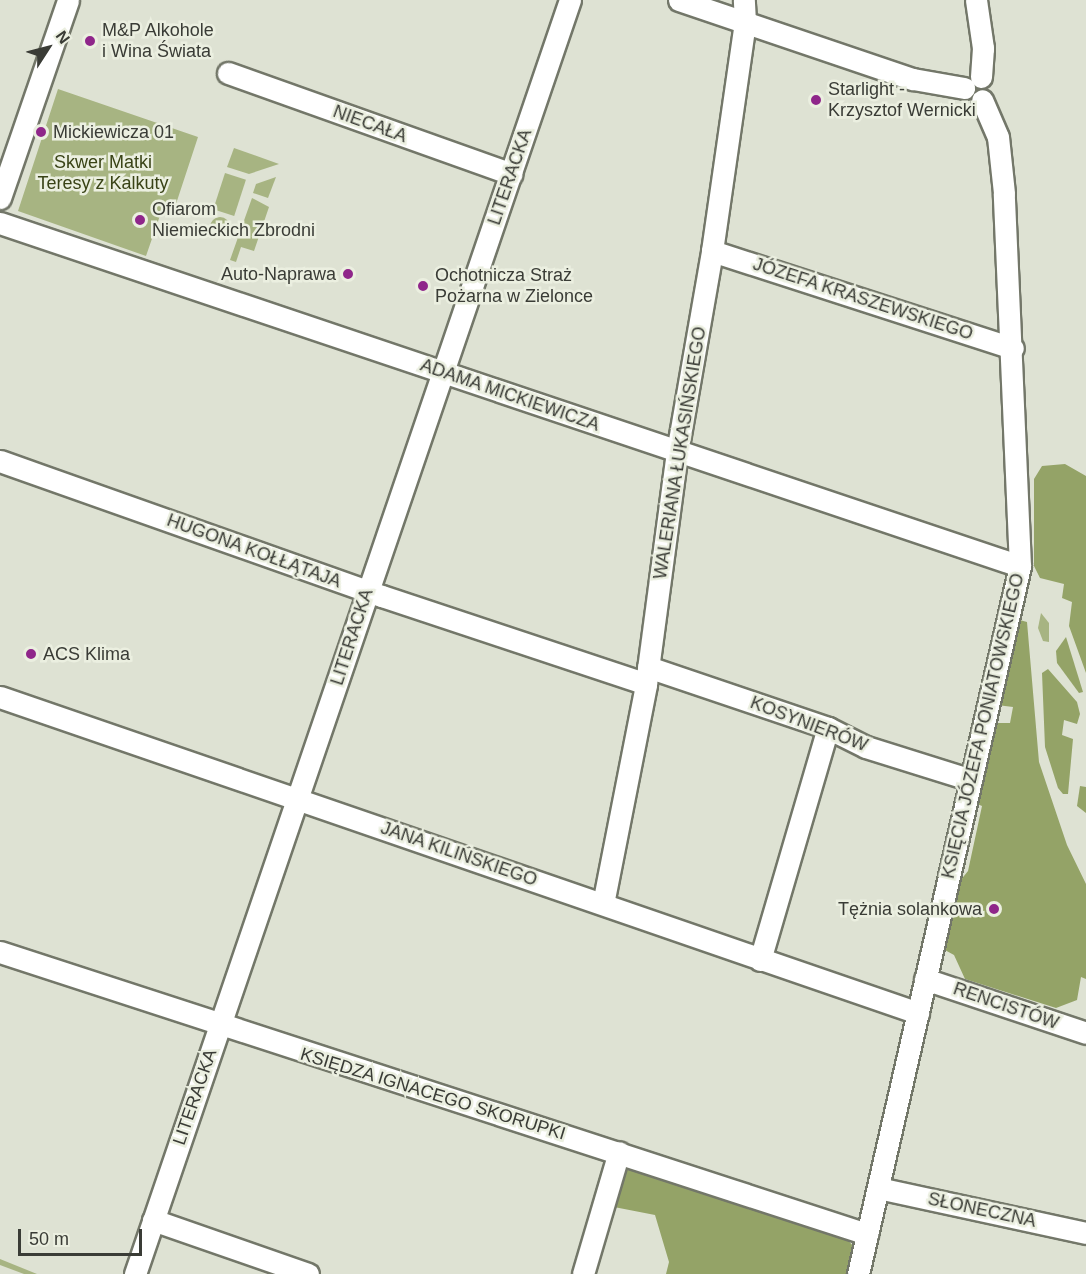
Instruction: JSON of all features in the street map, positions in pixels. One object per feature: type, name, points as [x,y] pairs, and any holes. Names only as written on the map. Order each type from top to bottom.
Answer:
[{"type":"street","points":[[0,198],[68,0]]},
{"type":"street","name":"LITERACKA","points":[[135,1274],[570,0]]},
{"type":"street","points":[[679,0],[913,79],[973,83],[983,48],[976,0]]},
{"type":"street","name":"WALERIANA ŁUKASIŃSKIEGO","points":[[603,904],[647,675],[677,452],[712,251],[745,22],[744,0]]},
{"type":"street","name":"NIECAŁA","points":[[228,73],[512,174]]},
{"type":"street","name":"KSIĘCIA JÓZEFA PONIATOWSKIEGO","points":[[858,1274],[1020,566],[1013,348],[1000,151],[993,121],[982,100],[970,99],[973,83]]},
{"type":"street","name":"ADAMA MICKIEWICZA","points":[[0,223],[1020,566]]},
{"type":"street","name":"JÓZEFA KRASZEWSKIEGO","points":[[712,251],[1013,348]]},
{"type":"street","name":"HUGONA KOŁŁĄTAJA","points":[[0,461],[367,591],[647,675]]},
{"type":"street","name":"KOSYNIERÓW","points":[[647,675],[828,728],[866,747],[971,780]]},
{"type":"street","name":"JANA KILIŃSKIEGO","points":[[0,697],[299,797],[760,960],[918,1013]]},
{"type":"street","points":[[760,960],[828,728]]},
{"type":"street","name":"KSIĘDZA IGNACEGO SKORUPKI","points":[[0,952],[220,1026],[619,1152],[867,1234]]},
{"type":"street","name":"RENCISTÓW","points":[[926,979],[1086,1033]]},
{"type":"street","points":[[583,1274],[619,1152]]},
{"type":"street","name":"SŁONECZNA","points":[[878,1188],[1086,1233]]},
{"type":"street","points":[[153,1220],[308,1274]]},
{"type":"green space","name":"Skwer Matki Teresy z Kalkuty","points":[[58,89],[198,137],[175,207],[164,204],[146,256],[18,211]]},
{"type":"green space","points":[[234,148],[279,164],[249,174],[227,167]]},
{"type":"green space","points":[[225,173],[246,180],[234,216],[213,209]]},
{"type":"green space","points":[[276,177],[268,198],[253,193],[256,184]]},
{"type":"green space","points":[[252,198],[269,207],[254,251],[241,247],[236,262],[230,260]]},
{"type":"green space","points":[[220,217],[227,220],[230,227],[227,234],[220,237],[213,234],[210,227],[213,220]]},
{"type":"green space","points":[[1065,464],[1086,476],[1086,673],[1069,626],[1072,602],[1062,598],[1064,584],[1040,578],[1034,566],[1034,479],[1042,466]]},
{"type":"green space","points":[[1041,613],[1049,623],[1049,642],[1043,641],[1038,628]]},
{"type":"green space","points":[[1016,619],[1027,622],[1039,762],[1067,845],[1086,884],[1086,979],[1081,977],[1077,1000],[1056,1008],[965,979],[954,955],[943,949],[955,887],[968,871],[982,806],[975,803],[994,723],[1010,723],[1013,707],[997,705]]},
{"type":"green space","points":[[1066,637],[1083,692],[1079,693],[1057,663],[1056,651]]},
{"type":"green space","points":[[1048,669],[1077,702],[1080,714],[1077,724],[1064,720],[1062,735],[1073,739],[1068,794],[1063,794],[1058,788],[1045,747],[1042,673]]},
{"type":"green space","points":[[1080,786],[1086,787],[1086,813],[1077,806]]},
{"type":"green space","points":[[627,1164],[841,1232],[853,1246],[847,1274],[666,1274],[669,1262],[655,1215],[614,1207]]},
{"type":"green space","points":[[0,1259],[37,1274],[24,1274],[0,1265]]},
{"type":"place","name":"M&P Alkohole i Wina Świata","points":[[90,41]]},
{"type":"place","name":"Starlight - Krzysztof Wernicki","points":[[816,100]]},
{"type":"place","name":"Mickiewicza 01","points":[[41,132]]},
{"type":"place","name":"Ofiarom Niemieckich Zbrodni","points":[[140,220]]},
{"type":"place","name":"Auto-Naprawa","points":[[348,274]]},
{"type":"place","name":"Ochotnicza Straż Pożarna w Zielonce","points":[[423,286]]},
{"type":"place","name":"ACS Klima","points":[[31,654]]},
{"type":"place","name":"Tężnia solankowa","points":[[994,909]]}]
